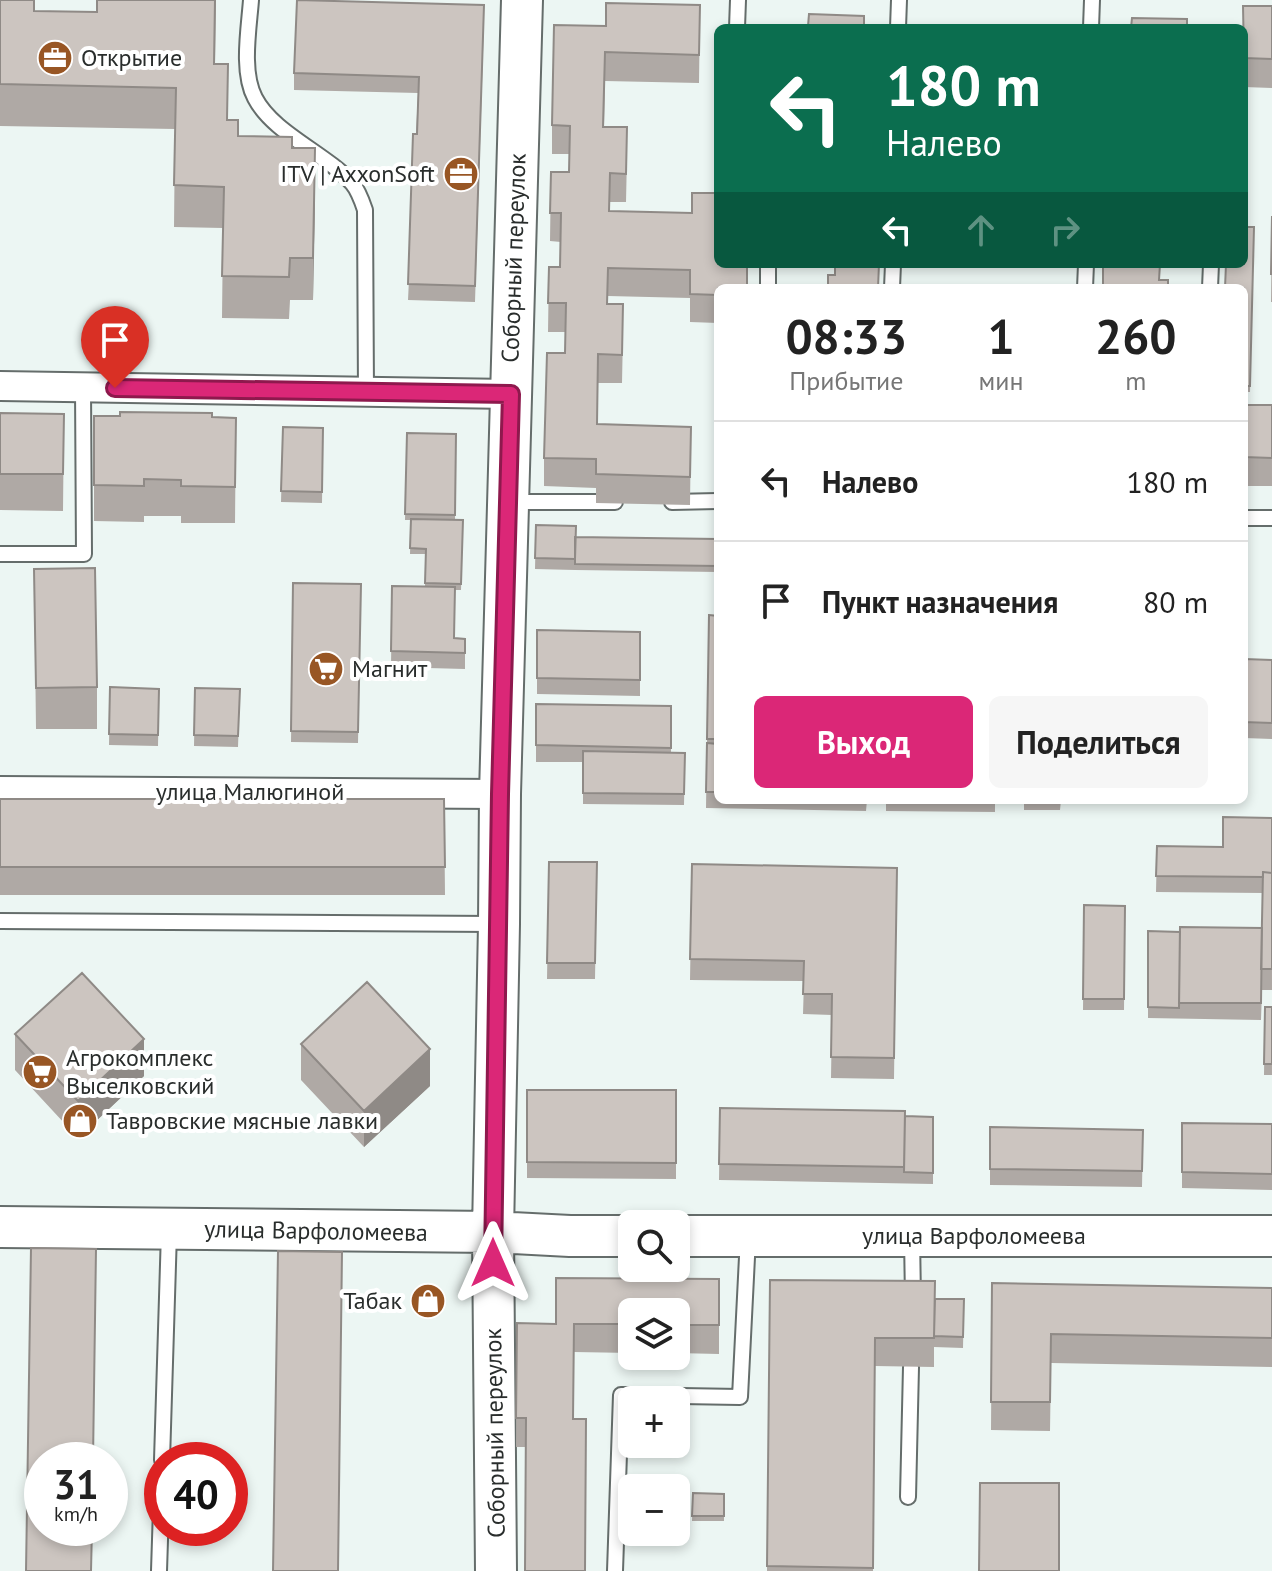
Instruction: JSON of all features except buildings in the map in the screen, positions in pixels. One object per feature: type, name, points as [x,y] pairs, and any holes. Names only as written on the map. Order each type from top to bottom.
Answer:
[{"type":"street","name":"Соборный переулок","points":[[496,1571],[493,1232],[500,794],[522,0]]},
{"type":"street","points":[[0,386],[511,394]]},
{"type":"street","name":"улица Малюгиной","points":[[0,791],[500,794]]},
{"type":"street","name":"улица Варфоломеева","points":[[0,1227],[618,1236]]},
{"type":"street","name":"улица Варфоломеева","points":[[690,1236],[1272,1236]]},
{"type":"lane","points":[[251,0],[247,70],[254,97],[269,117],[329,161],[355,185],[365,210],[366,392]]},
{"type":"lane","points":[[737,24],[738,0]]},
{"type":"lane","points":[[898,24],[899,0]]},
{"type":"lane","points":[[1091,24],[1092,0]]},
{"type":"lane","points":[[0,554],[84,554],[83,387]]},
{"type":"lane","points":[[658,502],[714,501]]},
{"type":"lane","points":[[508,502],[628,502]]},
{"type":"lane","points":[[1248,518],[1272,518]]},
{"type":"lane","points":[[0,921],[499,924]]},
{"type":"lane","points":[[163,1442],[169,1230]]},
{"type":"lane","points":[[615,1571],[621,1395],[740,1397],[748,1236]]},
{"type":"lane","points":[[912,1236],[913,1309]]},
{"type":"lane","points":[[908,1497],[911,1367]]},
{"type":"lane","points":[[159,1571],[160,1546]]},
{"type":"place","name":"Открытие","points":[[55,58]]},
{"type":"place","name":"ITV | AxxonSoft","points":[[461,174]]},
{"type":"place","name":"Магнит","points":[[326,669]]},
{"type":"place","name":"Агрокомплекс Выселковский","points":[[40,1072]]},
{"type":"place","name":"Тавровские мясные лавки","points":[[80,1121]]},
{"type":"place","name":"Табак","points":[[428,1301]]},
{"type":"route","points":[[115,388],[511,394],[500,794],[493,1263]]}]
